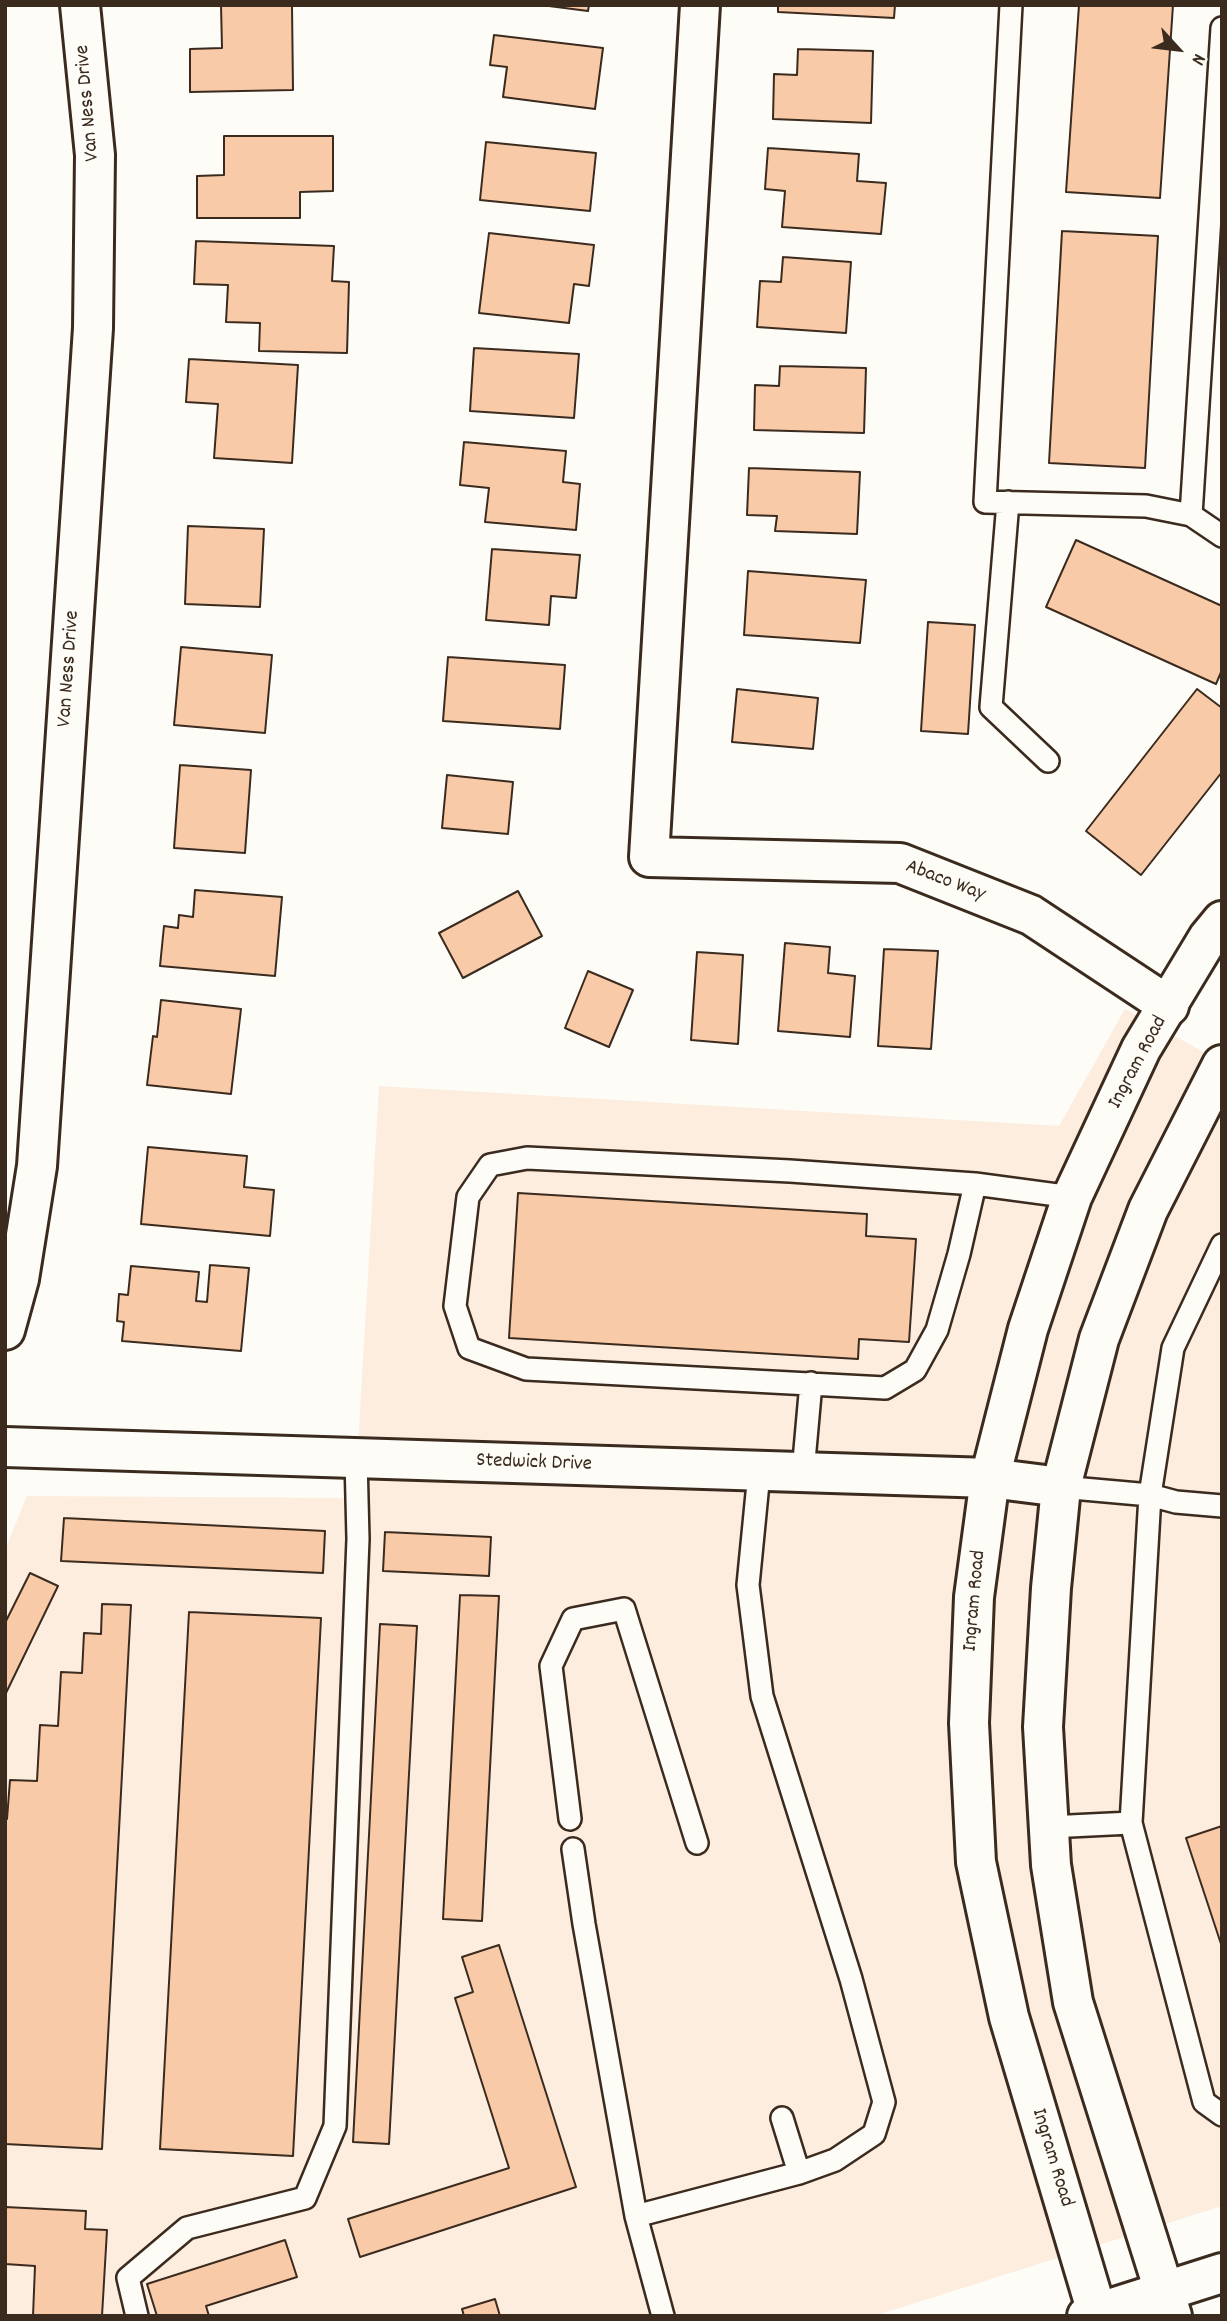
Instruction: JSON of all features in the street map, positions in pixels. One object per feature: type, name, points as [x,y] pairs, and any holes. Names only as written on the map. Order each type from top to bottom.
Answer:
[{"type":"street","name":"Van Ness Drive","points":[[5,1329],[19,1279],[37,1166],[93,328],[95,155],[80,5]]},
{"type":"street","name":"Abaco Way","points":[[699,5],[649,857],[901,863],[1031,915],[1169,1006]]},
{"type":"street","name":"Ingram Road","points":[[1095,2315],[1009,2017],[976,1863],[969,1723],[974,1597],[990,1478],[1028,1329],[1072,1197],[1141,1049],[1208,938],[1222,921]]},
{"type":"street","points":[[1169,2303],[1073,2002],[1051,1865],[1043,1727],[1051,1588],[1061,1487],[1099,1339],[1148,1210],[1217,1087]]},
{"type":"street","name":"Stedwick Drive","points":[[5,1447],[759,1473],[990,1478],[1061,1487]]},
{"type":"street","points":[[1095,2315],[1169,2303],[1222,2273]]},
{"type":"lane","points":[[1011,5],[985,502],[1146,506],[1191,515],[1222,536]]},
{"type":"lane","points":[[1191,515],[1214,264],[1222,28]]},
{"type":"lane","points":[[1008,502],[991,707],[1048,761]]},
{"type":"lane","points":[[975,1184],[959,1254],[937,1329],[915,1370],[885,1388],[526,1369],[469,1348],[455,1306],[468,1197],[491,1165],[527,1158],[790,1171],[975,1184],[1072,1197]]},
{"type":"lane","points":[[1222,1245],[1173,1348],[1150,1495],[1131,1824],[1204,2102],[1222,2115]]},
{"type":"lane","points":[[803,1472],[811,1383]]},
{"type":"lane","points":[[138,2316],[128,2278],[187,2228],[306,2197],[335,2126],[358,1539],[356,1459]]},
{"type":"lane","points":[[636,2216],[799,2173],[835,2160],[874,2134],[884,2102],[851,1979],[762,1696],[748,1585],[759,1473]]},
{"type":"lane","points":[[1061,1487],[1150,1495],[1176,1502],[1222,1506]]},
{"type":"lane","points":[[570,1819],[551,1667],[573,1619],[624,1609],[697,1843]]},
{"type":"lane","points":[[1049,1827],[1131,1824]]},
{"type":"lane","points":[[573,1849],[636,2216],[663,2316]]},
{"type":"lane","points":[[782,2118],[799,2173]]},
{"type":"shaded area","points":[[1125,1009],[1222,1062],[1222,2206],[874,2316],[5,2316],[5,1550],[27,1496],[355,1498],[379,1086],[1059,1126]]},
{"type":"building","points":[[221,5],[292,5],[293,90],[190,92],[190,49],[222,48]]},
{"type":"building","points":[[541,5],[589,5],[588,11]]},
{"type":"building","points":[[778,5],[895,5],[894,18],[778,12]]},
{"type":"building","points":[[1079,5],[1173,5],[1160,198],[1066,192]]},
{"type":"building","points":[[494,35],[603,48],[595,109],[503,97],[507,67],[490,65]]},
{"type":"building","points":[[798,49],[873,51],[871,123],[773,119],[774,74],[797,75]]},
{"type":"building","points":[[224,136],[333,136],[333,191],[300,192],[300,218],[197,218],[197,176],[224,175]]},
{"type":"building","points":[[486,142],[596,153],[590,211],[480,200]]},
{"type":"building","points":[[768,148],[859,154],[857,181],[886,183],[881,234],[782,227],[785,191],[765,189]]},
{"type":"building","points":[[1062,231],[1158,236],[1145,468],[1049,463]]},
{"type":"building","points":[[489,233],[594,245],[589,286],[574,284],[569,323],[479,313]]},
{"type":"building","points":[[196,241],[334,246],[332,281],[349,282],[347,353],[259,351],[260,323],[226,322],[228,285],[194,284]]},
{"type":"building","points":[[783,257],[851,262],[846,333],[757,327],[760,281],[781,282]]},
{"type":"building","points":[[474,348],[579,354],[574,418],[470,411]]},
{"type":"building","points":[[189,359],[298,365],[292,463],[214,458],[218,404],[186,402]]},
{"type":"building","points":[[780,366],[866,368],[864,433],[754,430],[755,385],[779,386]]},
{"type":"building","points":[[464,442],[566,451],[563,482],[580,484],[576,530],[485,522],[489,488],[460,485]]},
{"type":"building","points":[[749,468],[860,472],[857,534],[775,531],[777,516],[747,515]]},
{"type":"building","points":[[188,526],[264,529],[260,607],[185,604]]},
{"type":"building","points":[[1076,540],[1222,606],[1222,670],[1216,684],[1046,607]]},
{"type":"building","points":[[492,549],[580,555],[576,598],[551,596],[549,625],[486,620]]},
{"type":"building","points":[[748,571],[866,580],[860,643],[744,635]]},
{"type":"building","points":[[928,622],[975,625],[968,734],[921,731]]},
{"type":"building","points":[[181,647],[272,655],[265,733],[174,725]]},
{"type":"building","points":[[448,657],[565,665],[560,729],[443,721]]},
{"type":"building","points":[[737,689],[818,698],[813,749],[732,742]]},
{"type":"building","points":[[1197,689],[1222,708],[1222,772],[1141,875],[1086,831]]},
{"type":"building","points":[[180,765],[251,770],[245,853],[174,848]]},
{"type":"building","points":[[447,775],[513,782],[508,834],[442,828]]},
{"type":"building","points":[[195,890],[282,897],[275,976],[160,966],[164,926],[178,928],[179,915],[193,917]]},
{"type":"building","points":[[518,891],[542,936],[463,978],[439,933]]},
{"type":"building","points":[[785,943],[830,947],[828,973],[855,976],[850,1037],[778,1031]]},
{"type":"building","points":[[884,949],[938,951],[931,1049],[878,1046]]},
{"type":"building","points":[[697,952],[743,955],[738,1044],[691,1040]]},
{"type":"building","points":[[588,971],[633,990],[609,1047],[565,1028]]},
{"type":"building","points":[[161,1000],[241,1009],[231,1094],[147,1085]]},
{"type":"building","points":[[148,1147],[247,1156],[244,1187],[274,1190],[270,1236],[141,1224]]},
{"type":"building","points":[[518,1193],[867,1214],[866,1236],[916,1239],[909,1342],[859,1339],[858,1359],[509,1338]]},
{"type":"building","points":[[210,1265],[249,1268],[241,1351],[122,1341],[124,1322],[117,1321],[119,1294],[128,1295],[131,1266],[199,1272],[196,1301],[207,1302]]},
{"type":"building","points":[[64,1518],[325,1531],[323,1573],[61,1561]]},
{"type":"building","points":[[385,1532],[491,1537],[489,1576],[383,1571]]},
{"type":"building","points":[[30,1573],[58,1586],[5,1695],[5,1623]]},
{"type":"building","points":[[460,1595],[499,1596],[482,1921],[443,1919]]},
{"type":"building","points":[[102,1604],[131,1605],[102,2149],[5,2144],[5,1819],[10,1780],[37,1781],[40,1725],[58,1726],[61,1672],[82,1673],[84,1633],[101,1634]]},
{"type":"building","points":[[189,1612],[321,1618],[293,2156],[160,2149]]},
{"type":"building","points":[[380,1624],[417,1626],[389,2144],[353,2142]]},
{"type":"building","points":[[1222,1826],[1222,1947],[1186,1838]]},
{"type":"building","points":[[499,1945],[576,2187],[360,2257],[348,2219],[509,2168],[455,1998],[473,1992],[462,1957]]},
{"type":"building","points":[[5,2207],[86,2211],[85,2229],[107,2230],[102,2316],[33,2316],[35,2266],[5,2264]]},
{"type":"building","points":[[285,2240],[297,2277],[206,2306],[209,2316],[157,2316],[147,2284]]},
{"type":"building","points":[[495,2299],[500,2316],[464,2316],[462,2309]]}]
